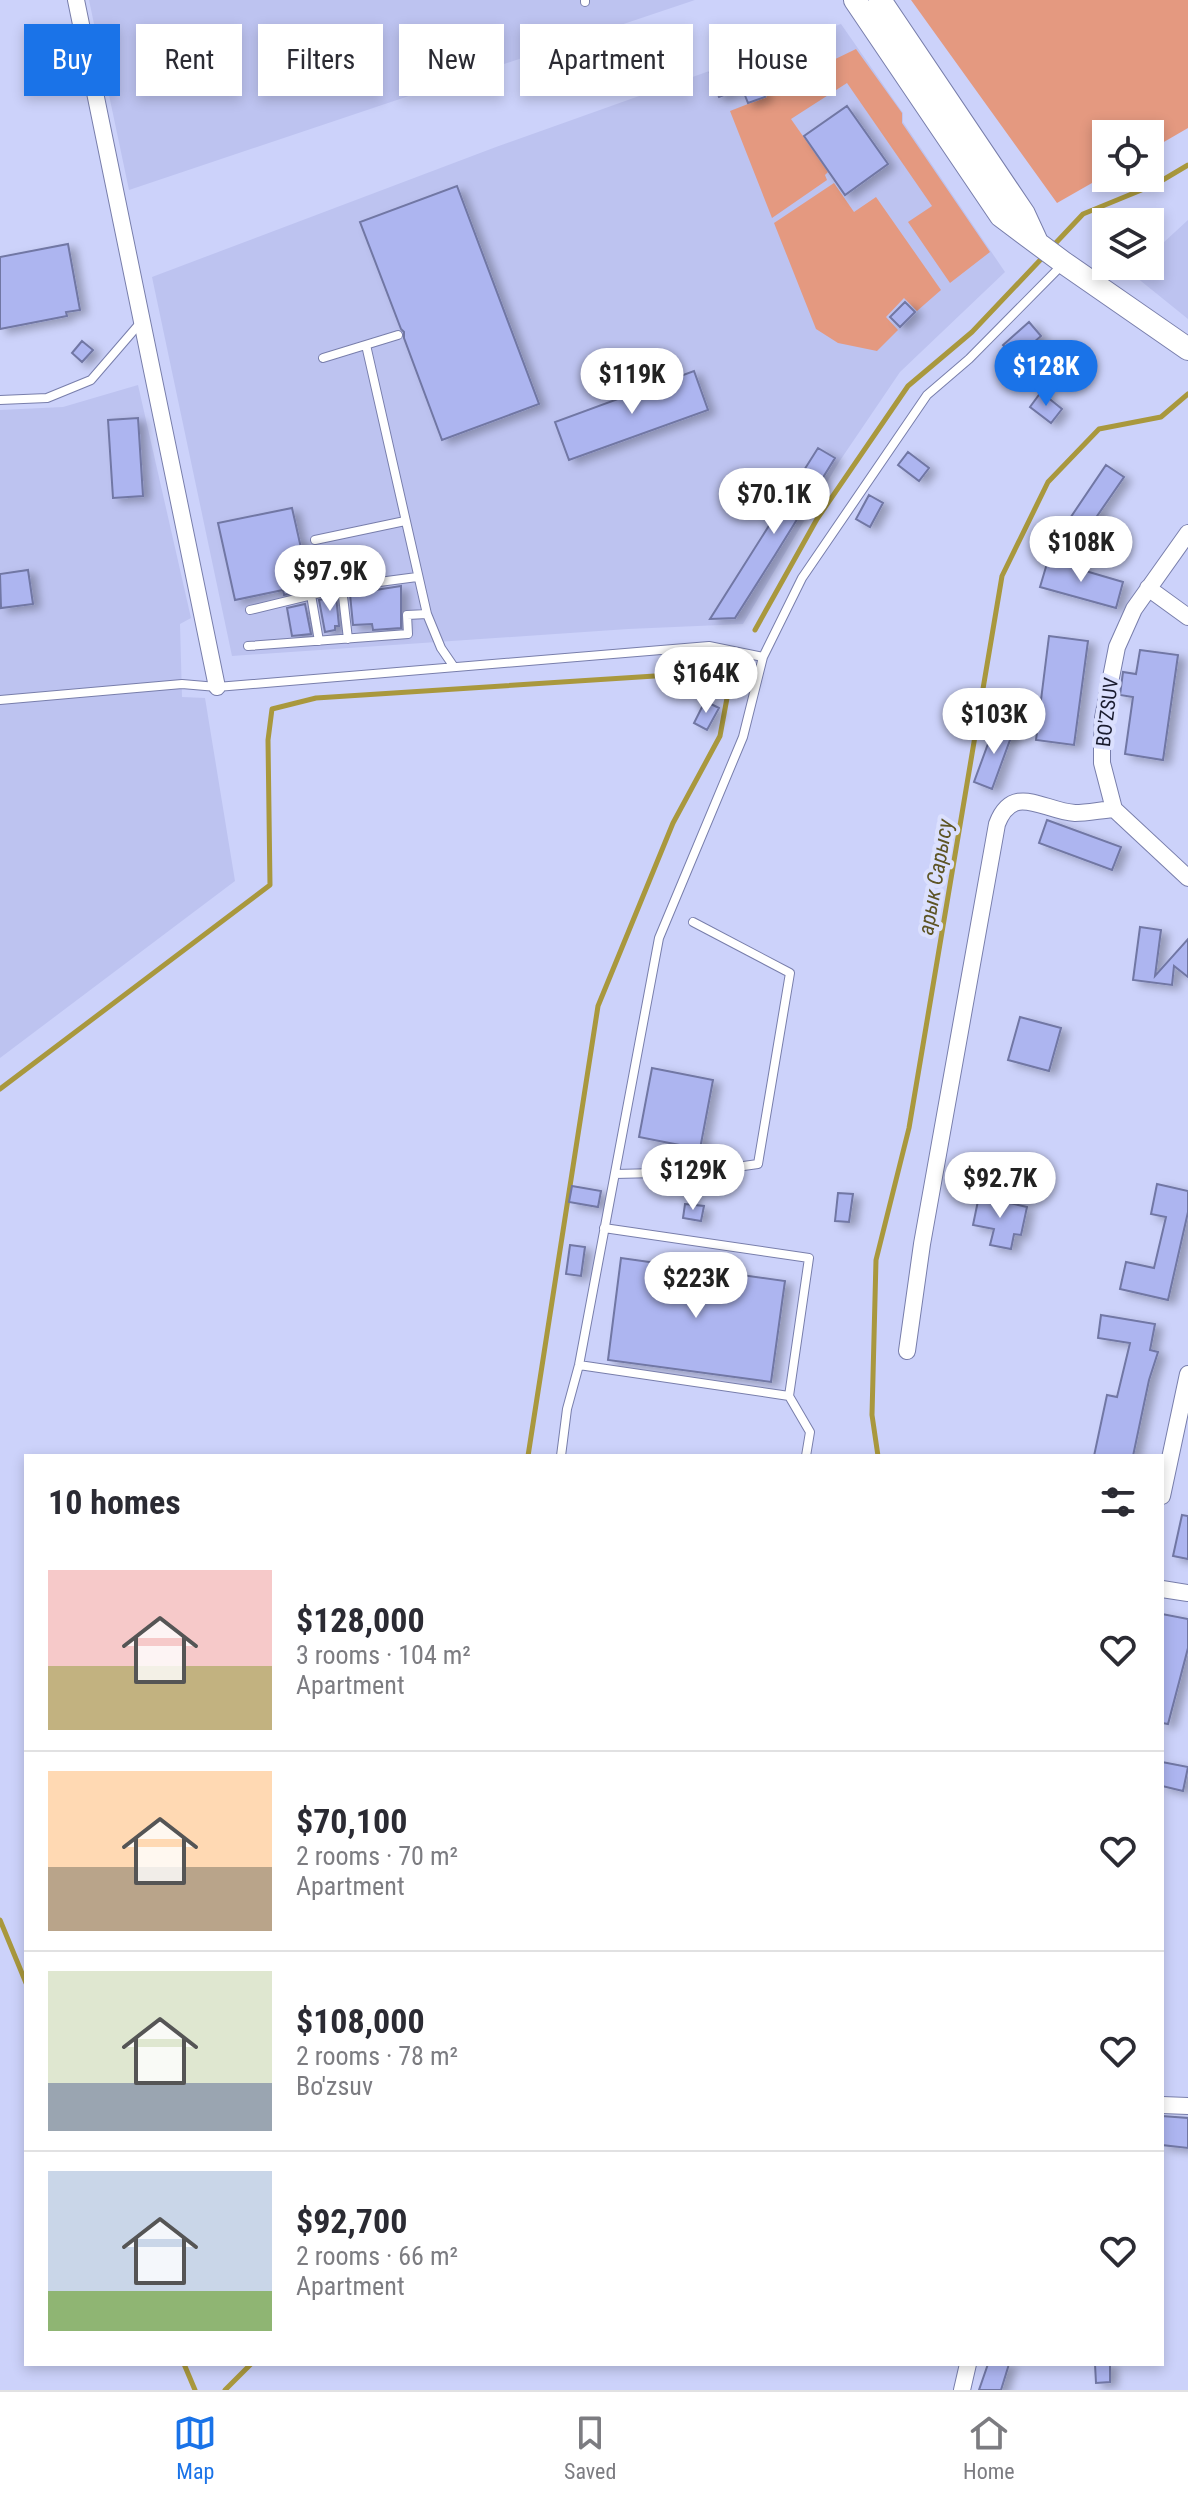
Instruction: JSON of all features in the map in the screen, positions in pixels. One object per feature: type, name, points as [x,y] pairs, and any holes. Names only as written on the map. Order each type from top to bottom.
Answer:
[{"type":"main road","points":[[855,0],[1001,216],[1188,349]]},
{"type":"main road","points":[[880,0],[1049,251]]},
{"type":"street","points":[[76,0],[217,687]]},
{"type":"street","name":"BO'ZSUV","points":[[1114,809],[1102,763],[1103,718],[1117,647],[1134,609],[1188,533]]},
{"type":"street","points":[[1148,588],[1188,617]]},
{"type":"street","points":[[907,1351],[922,1244],[997,824],[1002,812],[1019,800],[1074,813],[1114,809],[1188,878]]},
{"type":"street","points":[[1164,1487],[1188,1374]]},
{"type":"street","points":[[1164,1589],[1188,1593]]},
{"type":"street","points":[[1164,2105],[1188,2106]]},
{"type":"street","points":[[962,2390],[968,2366]]},
{"type":"lane","points":[[561,1454],[567,1409],[579,1365],[659,938],[743,737],[763,657],[802,578],[927,395],[969,359],[1049,251]]},
{"type":"lane","points":[[0,400],[47,398],[91,380],[141,322]]},
{"type":"lane","points":[[323,358],[398,335]]},
{"type":"lane","points":[[366,345],[427,614],[441,648],[454,667]]},
{"type":"lane","points":[[315,540],[405,521]]},
{"type":"lane","points":[[250,610],[342,588],[417,577]]},
{"type":"lane","points":[[342,588],[348,639]]},
{"type":"lane","points":[[311,595],[319,641]]},
{"type":"lane","points":[[248,646],[408,634],[407,615],[427,614]]},
{"type":"lane","points":[[0,700],[182,684],[217,687],[709,646],[763,657]]},
{"type":"lane","points":[[615,1174],[700,1172],[758,1164],[790,973],[693,922]]},
{"type":"lane","points":[[604,1228],[809,1258],[789,1396],[810,1432],[806,1454]]},
{"type":"lane","points":[[579,1365],[789,1396]]},
{"type":"shaded area","points":[[89,0],[695,0],[624,24],[520,24],[520,59],[504,64],[504,24],[399,24],[399,96],[409,96],[129,190],[109,96],[120,96],[120,24],[94,24]]},
{"type":"shaded area","points":[[911,0],[1188,0],[1188,128],[1164,142],[1164,120],[1092,120],[1092,183],[1057,203]]},
{"type":"shaded area","points":[[841,24],[903,113],[903,122],[1005,272],[900,372],[839,462],[743,624],[232,656],[152,277],[639,96],[693,96],[693,77],[709,71],[709,96],[836,96],[836,26]]},
{"type":"shaded area","points":[[856,49],[902,113],[902,123],[990,252],[950,283],[908,222],[932,206],[847,83],[836,90],[836,59]]},
{"type":"shaded area","points":[[827,96],[791,119],[828,172],[825,175],[827,180],[772,218],[730,111],[766,97]]},
{"type":"shaded area","points":[[834,183],[854,212],[876,197],[941,290],[917,311],[904,298],[886,317],[898,330],[877,351],[838,343],[816,329],[774,223]]},
{"type":"shaded area","points":[[1188,220],[1188,319],[1140,280],[1164,280],[1164,242]]},
{"type":"shaded area","points":[[138,385],[191,618],[180,624],[182,697],[205,698],[235,881],[0,1058],[0,410],[63,407]]},
{"type":"building","points":[[745,96],[765,96],[765,97],[748,103]]},
{"type":"building","points":[[847,106],[888,164],[845,195],[804,136]]},
{"type":"building","points":[[457,186],[539,404],[442,440],[404,332],[360,222]]},
{"type":"building","points":[[68,244],[80,310],[66,312],[67,316],[0,329],[0,257]]},
{"type":"building","points":[[905,302],[915,312],[900,327],[890,317]]},
{"type":"building","points":[[1029,322],[1041,336],[1015,359],[1003,345]]},
{"type":"building","points":[[82,341],[93,350],[82,362],[72,353]]},
{"type":"building","points":[[694,371],[708,410],[569,460],[555,422]]},
{"type":"building","points":[[1041,392],[1062,409],[1051,423],[1030,407]]},
{"type":"building","points":[[138,418],[143,496],[113,498],[108,420]]},
{"type":"building","points":[[818,448],[835,458],[775,555],[735,618],[710,619]]},
{"type":"building","points":[[908,452],[929,468],[919,481],[898,465]]},
{"type":"building","points":[[1106,465],[1124,477],[1075,548],[1058,536]]},
{"type":"building","points":[[869,495],[883,503],[870,527],[856,519]]},
{"type":"building","points":[[292,508],[310,588],[284,595],[283,590],[235,600],[218,523]]},
{"type":"building","points":[[1048,560],[1123,582],[1116,608],[1040,587]]},
{"type":"building","points":[[28,570],[33,604],[1,608],[0,574]]},
{"type":"building","points":[[401,586],[401,628],[373,630],[372,624],[353,625],[350,594]]},
{"type":"building","points":[[336,596],[339,626],[325,632],[319,600]]},
{"type":"building","points":[[305,604],[311,634],[292,636],[287,608]]},
{"type":"building","points":[[1049,636],[1088,641],[1074,745],[1036,740]]},
{"type":"building","points":[[1140,650],[1178,655],[1163,760],[1125,754],[1133,697],[1120,695],[1123,672],[1136,674]]},
{"type":"building","points":[[705,701],[719,708],[707,730],[694,723]]},
{"type":"building","points":[[996,722],[1014,729],[992,789],[974,782]]},
{"type":"building","points":[[1047,820],[1121,847],[1112,870],[1039,843]]},
{"type":"building","points":[[1140,927],[1161,930],[1155,976],[1188,939],[1188,977],[1174,966],[1172,985],[1133,980]]},
{"type":"building","points":[[1020,1017],[1061,1028],[1049,1071],[1008,1060]]},
{"type":"building","points":[[652,1068],[713,1080],[700,1149],[639,1137]]},
{"type":"building","points":[[1157,1184],[1188,1191],[1188,1212],[1168,1300],[1120,1289],[1126,1262],[1154,1268],[1166,1217],[1151,1214]]},
{"type":"building","points":[[572,1186],[601,1191],[598,1207],[569,1202]]},
{"type":"building","points":[[838,1193],[853,1194],[849,1222],[835,1221]]},
{"type":"building","points":[[979,1196],[1027,1207],[1021,1235],[1014,1234],[1011,1249],[990,1245],[994,1229],[973,1225]]},
{"type":"building","points":[[685,1204],[704,1206],[701,1221],[683,1218]]},
{"type":"building","points":[[570,1245],[585,1247],[581,1276],[566,1274]]},
{"type":"building","points":[[621,1258],[785,1281],[771,1382],[608,1360]]},
{"type":"building","points":[[1101,1315],[1155,1324],[1150,1350],[1158,1352],[1133,1454],[1094,1454],[1107,1395],[1117,1397],[1130,1343],[1098,1338]]},
{"type":"building","points":[[1182,1515],[1188,1516],[1188,1559],[1173,1556]]},
{"type":"building","points":[[1164,1614],[1188,1619],[1188,1648],[1168,1724],[1164,1723]]},
{"type":"building","points":[[1164,1762],[1188,1767],[1183,1791],[1164,1786]]},
{"type":"building","points":[[1164,2116],[1188,2118],[1188,2148],[1164,2145]]},
{"type":"building","points":[[987,2366],[1008,2366],[1001,2390],[979,2390]]},
{"type":"building","points":[[1095,2366],[1110,2366],[1110,2382],[1096,2383]]},
{"type":"waterway","points":[[1051,248],[1083,214],[1156,184],[1188,165]]},
{"type":"waterway","points":[[755,630],[817,519],[908,386],[972,332],[1044,256]]},
{"type":"waterway","name":"арык Сарысу","points":[[878,1454],[872,1415],[876,1260],[909,1128],[1002,576],[1048,482],[1099,429],[1161,417],[1188,394]]},
{"type":"waterway","points":[[0,1089],[270,885],[268,740],[272,709],[316,698],[732,671],[720,736],[673,823],[598,1006],[528,1454]]},
{"type":"waterway","points":[[0,1920],[24,1978]]},
{"type":"waterway","points":[[185,2366],[195,2390]]},
{"type":"waterway","name":"арык Сарысу","points":[[225,2390],[249,2366]]}]
